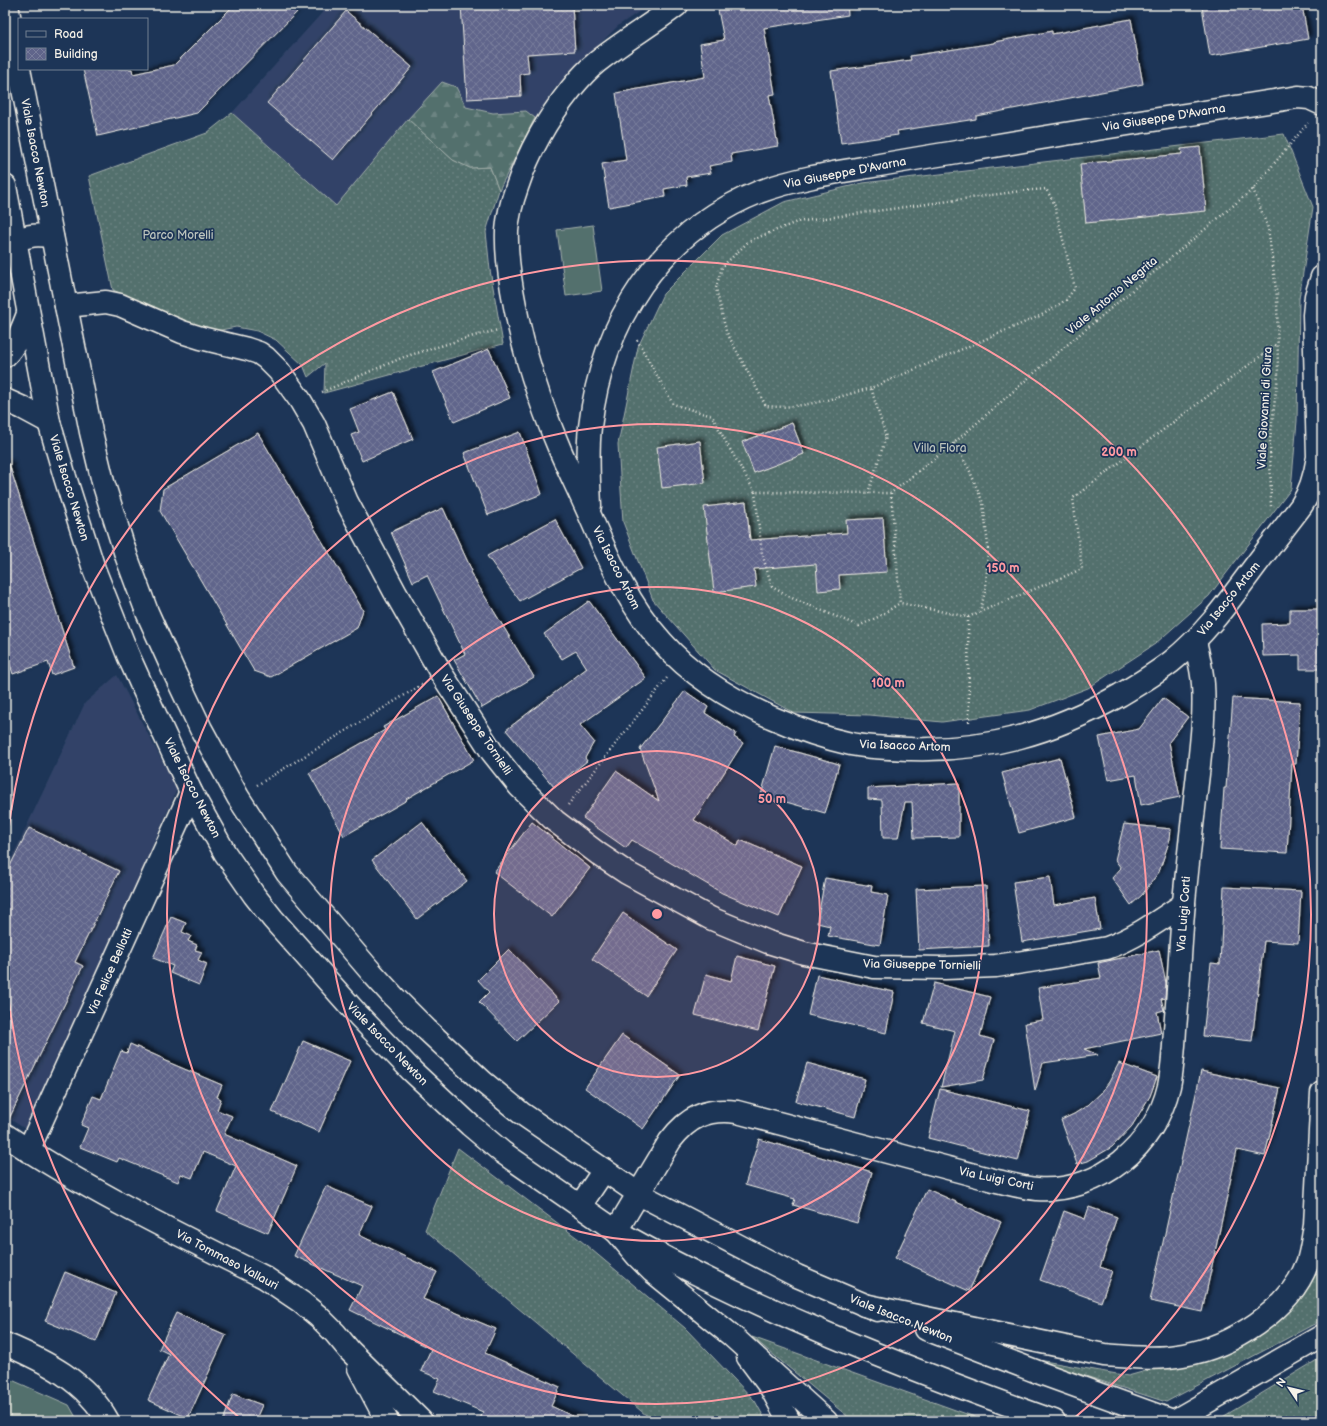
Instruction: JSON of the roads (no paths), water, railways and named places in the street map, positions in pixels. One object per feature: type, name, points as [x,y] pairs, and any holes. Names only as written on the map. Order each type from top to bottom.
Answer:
[{"type":"main road","name":"Viale Isacco Newton","points":[[7,5],[18,63]]},
{"type":"main road","name":"Via Isacco Artom","points":[[677,5],[634,34],[594,64],[563,99],[544,128],[526,162],[516,190],[509,219],[507,233],[509,274],[527,359],[555,438],[602,546],[629,598],[655,635],[681,661],[711,685],[744,705],[796,727],[836,740],[887,748],[938,749],[969,747],[1022,737],[1079,717],[1142,682],[1195,641],[1220,612],[1307,497],[1315,476],[1318,457],[1314,315],[1316,296],[1322,277]]},
{"type":"main road","name":"Viale Isacco Newton","points":[[19,70],[91,432],[101,475],[127,558],[148,612],[194,715],[238,797],[287,873],[373,974],[427,1030],[501,1098],[639,1194],[797,1276],[864,1305],[1049,1377],[1174,1421]]},
{"type":"main road","name":"Via Giuseppe D'Avarna","points":[[591,519],[588,465],[590,428],[598,381],[614,332],[636,291],[650,272],[664,257],[700,225],[734,204],[759,192],[776,187],[804,179],[859,168],[1298,97],[1309,98],[1322,104]]},
{"type":"main road","name":"Viale Isacco Newton","points":[[5,186],[49,422],[67,485],[94,569],[128,655],[191,792],[225,853],[254,895],[273,919],[358,1016],[412,1071],[470,1125],[502,1152],[616,1231],[684,1268],[789,1318],[871,1352],[1054,1421]]},
{"type":"main road","points":[[16,241],[32,235],[42,235],[52,238]]},
{"type":"main road","name":"Via Giuseppe Tornielli","points":[[66,306],[99,302],[113,303],[141,313],[188,334],[259,353],[266,358],[279,371],[300,400],[314,424],[347,502],[395,592],[441,673],[472,722],[505,769],[519,786],[556,821],[595,851],[627,873],[680,903],[732,928],[768,942],[804,953],[874,967],[945,968],[996,966],[1094,951],[1112,946],[1130,938],[1184,904]]},
{"type":"main road","points":[[5,356],[16,342],[28,314]]},
{"type":"main road","points":[[5,400],[28,410],[49,422]]},
{"type":"main road","name":"Via Luigi Corti","points":[[639,1194],[670,1141],[680,1129],[694,1118],[718,1110],[737,1112],[914,1160],[1037,1189],[1077,1185],[1099,1177],[1122,1162],[1143,1140],[1158,1115],[1166,1094],[1172,1066],[1184,904],[1200,752],[1204,696],[1202,672],[1195,641]]},
{"type":"main road","name":"Via Felice Bellotti","points":[[28,1151],[191,792]]},
{"type":"main road","points":[[864,1305],[1104,1355],[1145,1358],[1182,1355],[1199,1352],[1234,1337],[1270,1314],[1282,1302],[1300,1277],[1307,1264],[1315,1225],[1322,1093]]},
{"type":"main road","name":"Via Tommaso Vallauri","points":[[5,1135],[28,1151],[108,1197],[264,1277],[301,1302],[318,1316],[350,1351],[421,1421]]},
{"type":"main road","points":[[580,1206],[604,1170]]},
{"type":"main road","points":[[639,1194],[616,1231],[652,1271],[731,1336],[826,1421]]},
{"type":"main road","points":[[731,1336],[771,1388],[789,1421]]},
{"type":"main road","points":[[1174,1421],[1322,1336]]},
{"type":"main road","points":[[5,1344],[33,1356],[65,1374],[93,1400],[108,1421]]},
{"type":"main road","points":[[350,1351],[387,1421]]},
{"type":"park label","name":"Parco Morelli","points":[[178,235]]},
{"type":"park label","name":"Villa Flora","points":[[940,448]]}]
